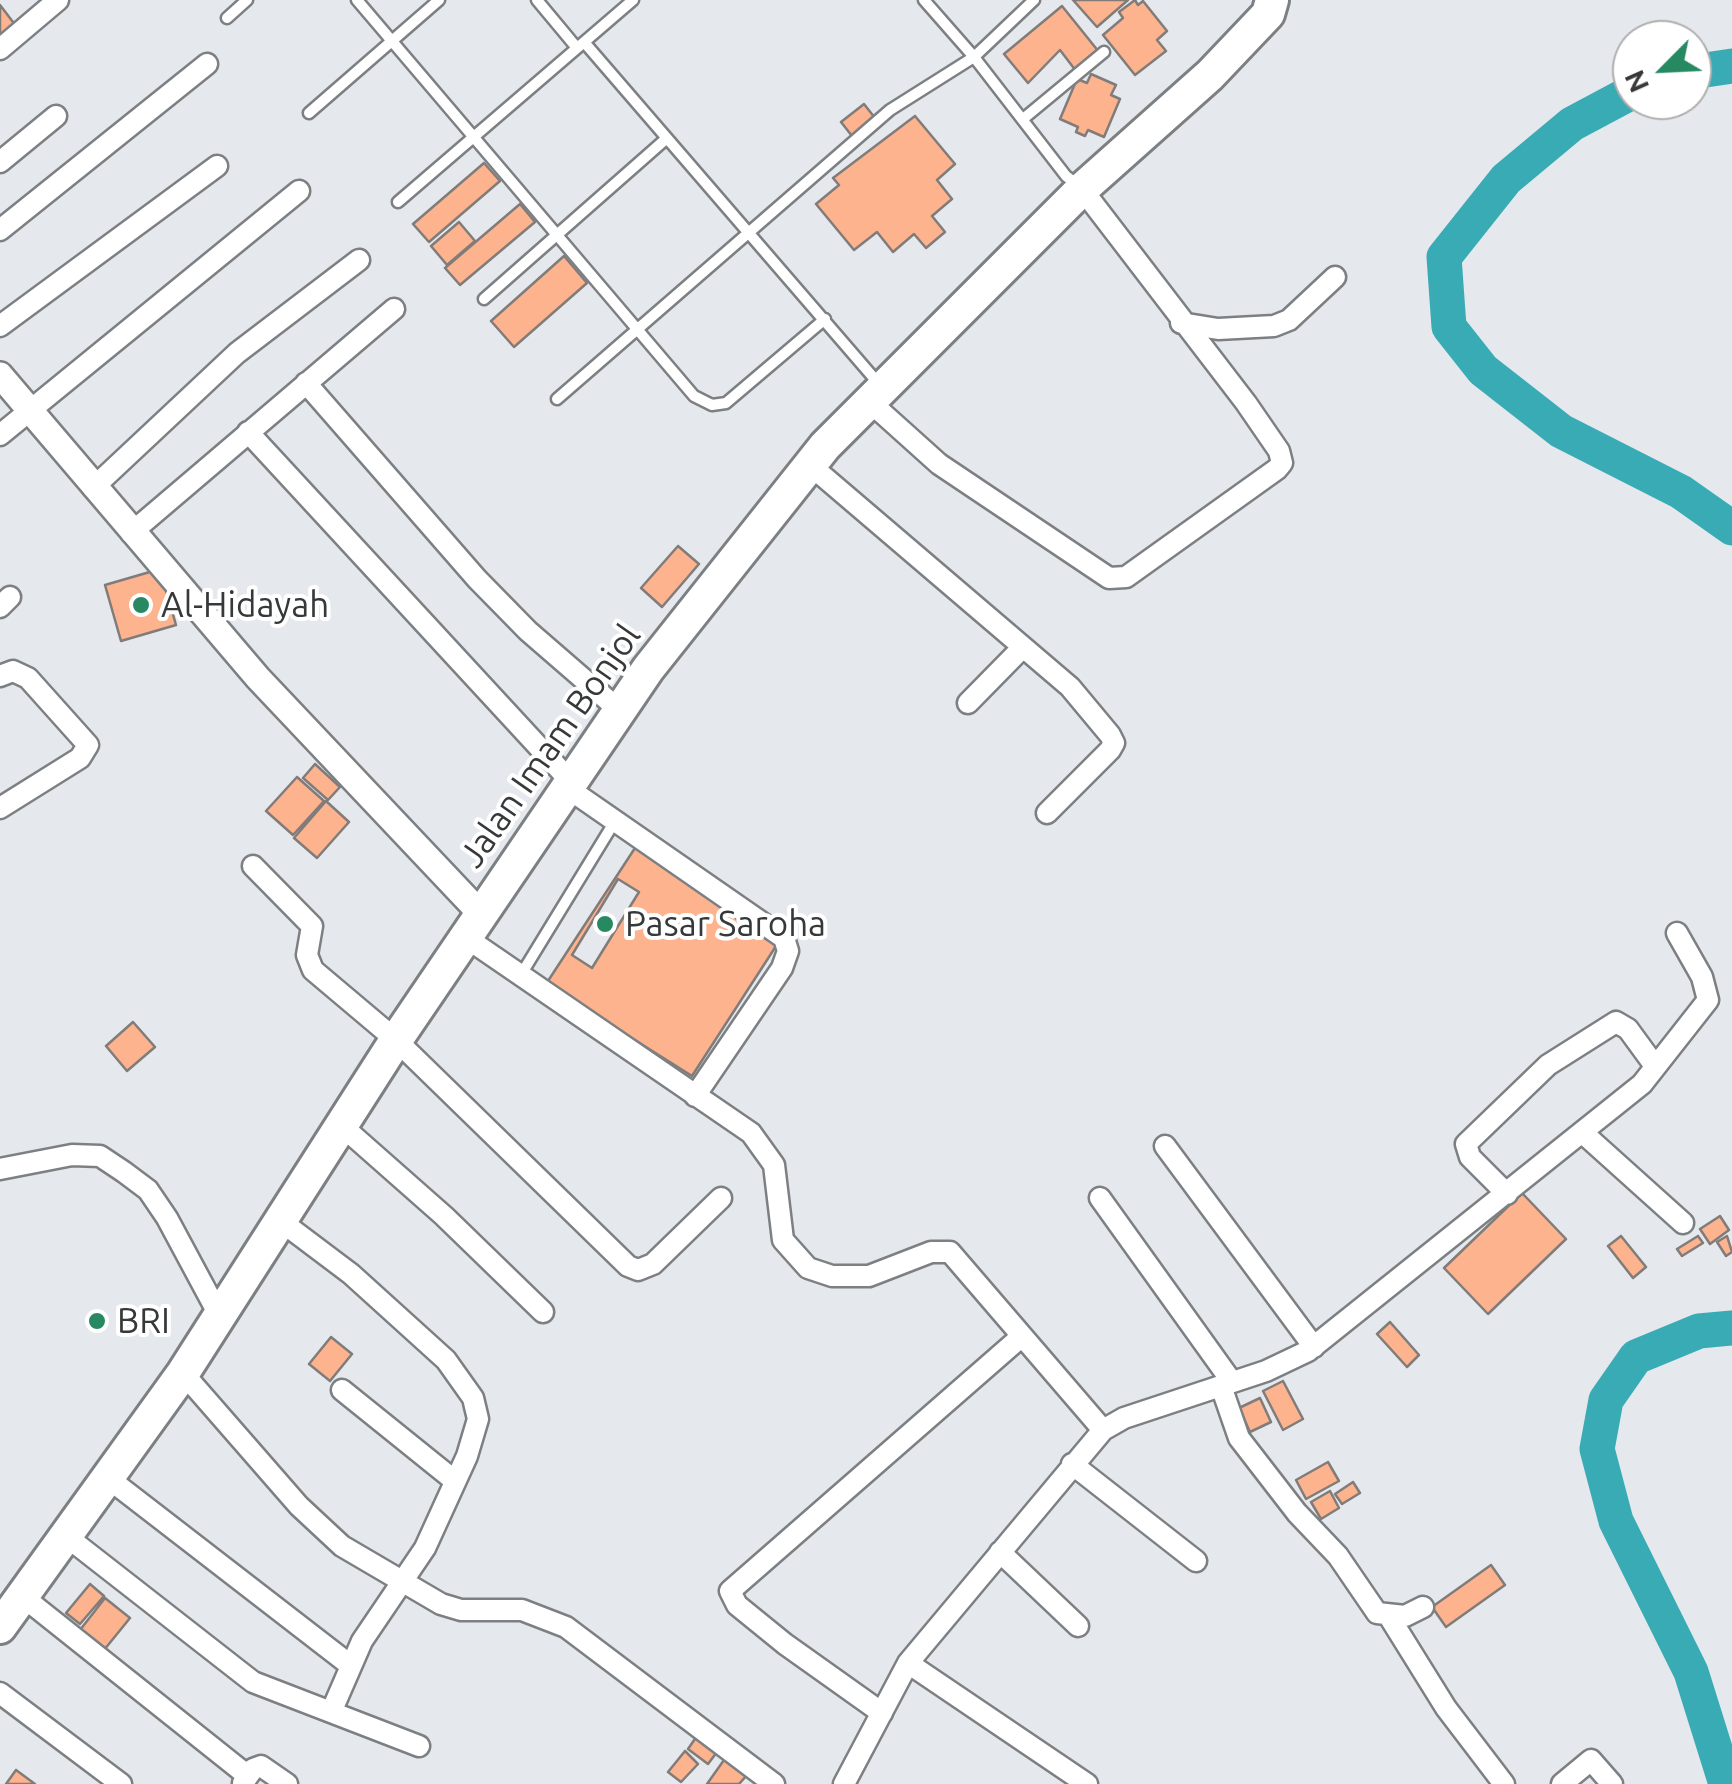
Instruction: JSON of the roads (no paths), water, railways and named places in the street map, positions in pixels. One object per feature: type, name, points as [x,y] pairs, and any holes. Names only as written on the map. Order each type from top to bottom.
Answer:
[{"type":"highway","name":"Jalan Imam Bonjol","points":[[9,1606],[66,1536],[182,1374],[396,1040],[571,786],[618,709],[810,465],[1082,188],[1210,75],[1277,5]]},
{"type":"street","points":[[0,50],[58,0]]},
{"type":"street","points":[[0,230],[208,64]]},
{"type":"street","points":[[0,162],[56,116]]},
{"type":"street","points":[[0,326],[217,166]]},
{"type":"street","points":[[877,394],[939,464],[1109,578],[1126,577],[1282,463],[1279,450],[1246,403],[1181,323],[1082,188]]},
{"type":"street","points":[[0,435],[299,191]]},
{"type":"street","points":[[93,488],[237,353],[360,260]]},
{"type":"street","points":[[1181,323],[1218,329],[1274,326],[1289,320],[1335,277]]},
{"type":"street","points":[[131,533],[394,310]]},
{"type":"street","points":[[0,375],[131,533],[475,927],[522,973],[751,1133],[768,1152],[783,1240],[808,1268],[832,1276],[868,1276],[931,1252],[950,1252],[1103,1430]]},
{"type":"street","points":[[306,382],[476,579],[618,709]]},
{"type":"street","points":[[248,432],[571,786],[784,938],[788,951],[782,968],[695,1096]]},
{"type":"street","points":[[810,465],[1070,687],[1114,743],[1048,813]]},
{"type":"street","points":[[968,703],[1023,647]]},
{"type":"street","points":[[0,676],[14,671],[28,678],[88,745],[80,758],[0,808]]},
{"type":"street","points":[[253,866],[309,921],[313,937],[307,955],[312,970],[396,1040],[633,1270],[653,1264],[721,1198]]},
{"type":"street","points":[[844,1784],[908,1663],[1103,1430],[1124,1418],[1288,1363],[1314,1347],[1626,1100],[1708,1000],[1702,977],[1677,933]]},
{"type":"street","points":[[1507,1194],[1470,1157],[1466,1144],[1548,1066],[1616,1022],[1628,1029],[1655,1066]]},
{"type":"street","points":[[342,1126],[458,1228],[543,1312]]},
{"type":"street","points":[[1584,1134],[1683,1223]]},
{"type":"street","points":[[1165,1146],[1314,1347]]},
{"type":"street","points":[[0,1169],[72,1155],[100,1156],[148,1190],[218,1313]]},
{"type":"street","points":[[1100,1198],[1226,1384],[1239,1438],[1297,1513],[1338,1556],[1369,1603],[1390,1618],[1446,1708],[1504,1784]]},
{"type":"street","points":[[282,1222],[351,1274],[464,1380],[478,1420],[425,1548],[350,1665],[332,1710]]},
{"type":"street","points":[[882,1712],[772,1634],[736,1605],[730,1591],[1022,1336]]},
{"type":"street","points":[[182,1374],[326,1532],[401,1583],[461,1610],[522,1610],[566,1627],[774,1784]]},
{"type":"street","points":[[342,1390],[455,1481]]},
{"type":"street","points":[[1072,1464],[1196,1561]]},
{"type":"street","points":[[108,1478],[350,1665]]},
{"type":"street","points":[[66,1536],[254,1682],[419,1746]]},
{"type":"street","points":[[1000,1552],[1078,1626]]},
{"type":"street","points":[[9,1606],[246,1780],[261,1766],[287,1784]]},
{"type":"street","points":[[1390,1618],[1423,1607]]},
{"type":"street","points":[[908,1663],[1087,1784]]},
{"type":"street","points":[[0,1693],[121,1784]]},
{"type":"street","points":[[1562,1784],[1591,1760],[1612,1784]]},
{"type":"lane","points":[[226,18],[247,0]]},
{"type":"lane","points":[[357,0],[694,396],[712,405],[726,402],[825,319]]},
{"type":"lane","points":[[309,113],[439,0]]},
{"type":"lane","points":[[536,0],[667,138],[825,319],[868,374],[877,394]]},
{"type":"lane","points":[[398,202],[633,0]]},
{"type":"lane","points":[[924,0],[974,56],[1066,176],[1082,188]]},
{"type":"lane","points":[[557,399],[890,110],[974,56],[1034,0]]},
{"type":"lane","points":[[1023,119],[1104,52]]},
{"type":"lane","points":[[484,299],[667,138]]},
{"type":"lane","points":[[522,973],[615,821]]},
{"type":"waterway","points":[[1712,69],[1732,66]]},
{"type":"waterway","points":[[1612,103],[1572,124],[1506,179],[1444,257],[1449,327],[1483,370],[1561,431],[1681,492],[1732,528]]},
{"type":"waterway","points":[[1726,1784],[1691,1672],[1616,1521],[1597,1449],[1606,1400],[1636,1357],[1699,1331],[1732,1328]]},
{"type":"place","name":"Al-Hidayah","points":[[141,605]]},
{"type":"place","name":"Pasar Saroha","points":[[605,924]]},
{"type":"place","name":"BRI","points":[[97,1321]]}]
